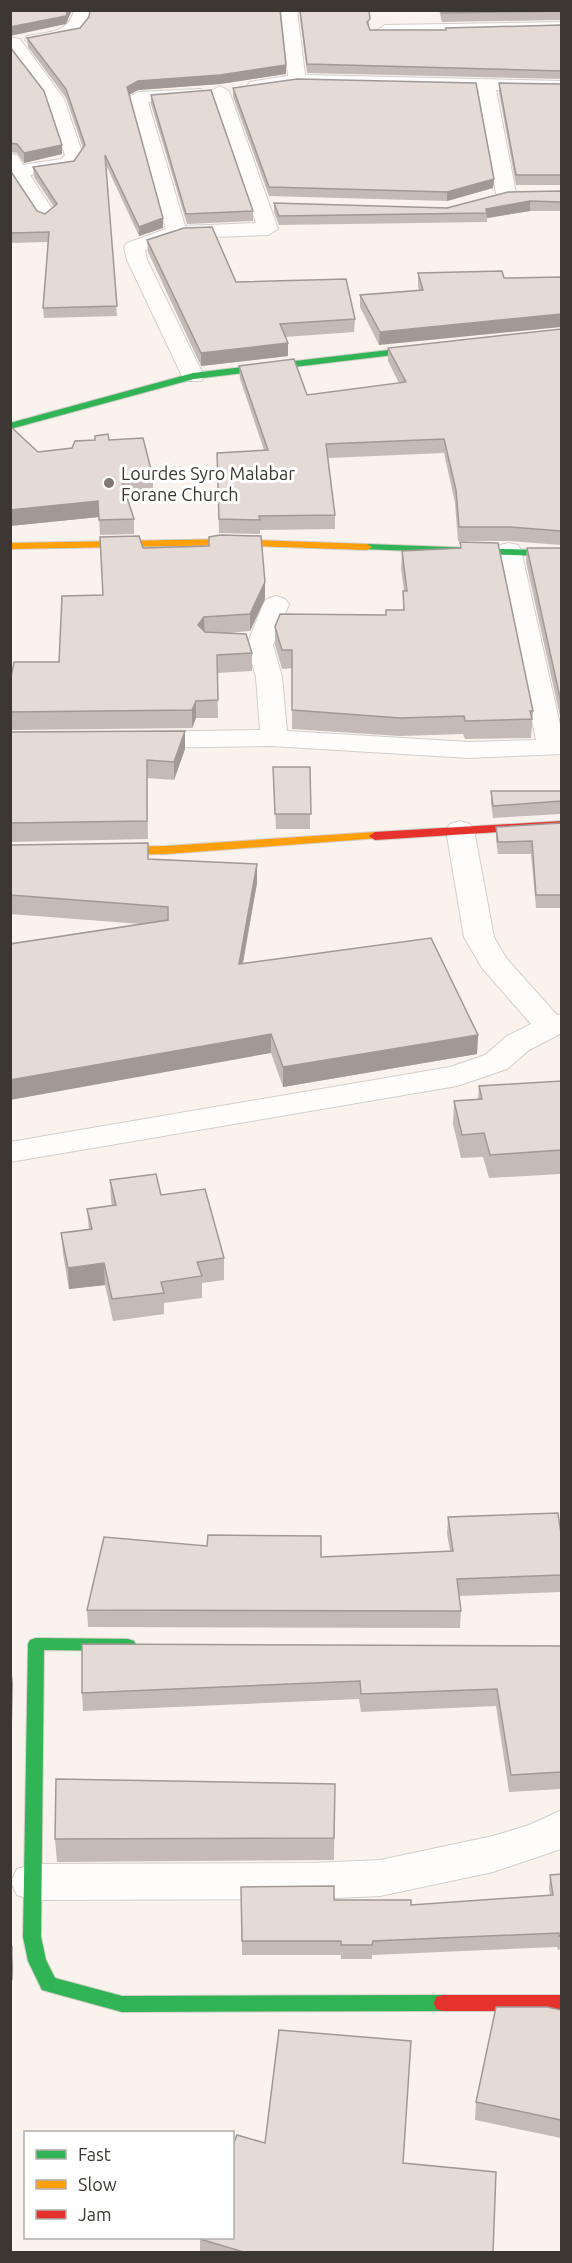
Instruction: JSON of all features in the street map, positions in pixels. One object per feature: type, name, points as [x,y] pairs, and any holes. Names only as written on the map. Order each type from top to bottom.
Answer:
[{"type":"main road","points":[[10,426],[193,376],[444,346]]},
{"type":"main road","points":[[10,546],[230,542],[509,550],[561,554]]},
{"type":"main road","points":[[10,853],[166,850],[561,824]]},
{"type":"main road","points":[[144,1645],[36,1644],[32,1937],[37,1961],[49,1984],[122,2004],[561,2003]]},
{"type":"street","points":[[15,165],[68,164],[74,155],[55,99],[12,43],[74,30],[79,25],[82,10]]},
{"type":"street","points":[[289,10],[297,80]]},
{"type":"street","points":[[385,81],[376,25],[561,27]]},
{"type":"street","points":[[177,234],[138,97],[220,91],[297,80],[561,86]]},
{"type":"street","points":[[486,84],[506,193]]},
{"type":"street","points":[[193,376],[137,260],[134,247],[150,238],[177,234],[268,230],[270,205],[220,91]]},
{"type":"street","points":[[15,165],[46,215]]},
{"type":"street","points":[[486,199],[506,193],[528,193]]},
{"type":"street","points":[[111,741],[213,736],[493,753],[556,747],[509,550]]},
{"type":"street","points":[[274,739],[269,677],[260,645],[249,641],[276,604]]},
{"type":"street","points":[[10,1152],[457,1076],[496,1062],[518,1043],[556,1024],[493,962],[479,937],[460,830]]},
{"type":"street","points":[[33,1882],[312,1881],[380,1878],[493,1854],[543,1838],[561,1827]]},
{"type":"building","points":[[10,10],[68,10],[66,16],[10,27]]},
{"type":"building","points":[[90,10],[280,10],[286,65],[220,75],[138,81],[127,87],[163,218],[139,227],[105,155],[117,306],[43,308],[49,232],[10,233],[10,170],[37,211],[45,214],[57,204],[33,167],[74,161],[85,145],[66,89],[27,38],[80,28],[89,17]]},
{"type":"building","points":[[300,10],[369,10],[370,19],[367,22],[370,30],[446,30],[446,28],[561,25],[561,71],[307,64]]},
{"type":"building","points":[[441,10],[561,10],[561,11],[442,13]]},
{"type":"building","points":[[10,47],[44,91],[62,145],[24,153],[17,144],[10,143]]},
{"type":"building","points":[[297,79],[476,83],[494,179],[447,192],[269,187],[233,88]]},
{"type":"building","points":[[499,83],[561,84],[561,175],[516,175]]},
{"type":"building","points":[[211,90],[253,211],[186,214],[151,95]]},
{"type":"building","points":[[561,191],[561,202],[530,201],[486,209],[487,213],[279,216],[274,203],[447,208],[508,192]]},
{"type":"building","points":[[212,227],[236,282],[346,279],[355,319],[280,324],[288,343],[201,353],[147,240],[184,228]]},
{"type":"building","points":[[502,271],[504,278],[561,277],[561,314],[380,332],[360,295],[423,290],[418,273]]},
{"type":"building","points":[[561,329],[561,531],[510,527],[459,527],[456,490],[444,439],[326,444],[335,515],[259,516],[260,520],[219,519],[217,453],[268,450],[239,366],[294,359],[307,395],[406,382],[388,348]]},
{"type":"building","points":[[10,426],[38,452],[72,448],[75,441],[95,440],[95,436],[108,434],[109,440],[143,438],[153,477],[121,479],[134,519],[99,520],[98,501],[10,510]]},
{"type":"building","points":[[139,536],[143,548],[209,546],[209,537],[261,536],[265,582],[250,614],[204,617],[198,625],[205,632],[246,634],[252,653],[217,655],[218,700],[196,701],[192,710],[10,712],[10,682],[14,662],[59,662],[62,596],[103,595],[100,537]]},
{"type":"building","points":[[460,542],[498,543],[533,711],[530,711],[532,719],[465,721],[464,716],[400,718],[292,710],[292,650],[282,650],[275,627],[280,614],[386,615],[386,610],[404,610],[403,591],[407,591],[402,551],[461,548]]},
{"type":"building","points":[[527,548],[561,548],[561,702]]},
{"type":"building","points":[[185,731],[174,762],[147,760],[147,821],[10,823],[10,732]]},
{"type":"building","points":[[273,767],[310,767],[311,814],[275,814]]},
{"type":"building","points":[[491,791],[561,791],[561,801],[493,806]]},
{"type":"building","points":[[561,823],[561,895],[536,895],[532,841],[498,842],[496,827]]},
{"type":"building","points":[[148,843],[148,859],[257,864],[239,964],[431,938],[478,1035],[283,1067],[271,1034],[10,1080],[10,944],[168,920],[168,907],[10,895],[10,845]]},
{"type":"building","points":[[561,1081],[561,1150],[490,1155],[484,1133],[462,1135],[454,1101],[482,1099],[479,1086]]},
{"type":"building","points":[[156,1174],[161,1195],[205,1189],[224,1258],[197,1262],[202,1276],[161,1282],[164,1293],[112,1299],[104,1263],[68,1268],[61,1233],[92,1229],[87,1209],[116,1205],[110,1180]]},
{"type":"building","points":[[558,1513],[561,1534],[561,1575],[457,1579],[461,1611],[87,1610],[104,1537],[207,1546],[208,1535],[321,1536],[321,1557],[453,1551],[448,1517]]},
{"type":"building","points":[[82,1644],[561,1646],[561,1772],[511,1775],[497,1689],[361,1694],[360,1681],[82,1693]]},
{"type":"building","points":[[56,1779],[335,1784],[334,1838],[55,1839]]},
{"type":"building","points":[[561,1874],[561,1935],[559,1936],[559,1933],[373,1941],[372,1945],[341,1945],[341,1941],[242,1941],[241,1887],[334,1886],[334,1900],[411,1900],[411,1905],[553,1895],[550,1875]]},
{"type":"building","points":[[10,1943],[12,1947],[11,1963],[10,1963]]},
{"type":"building","points":[[496,2007],[547,2007],[561,2010],[561,2120],[476,2102]]},
{"type":"building","points":[[279,2030],[411,2041],[403,2163],[496,2172],[493,2253],[247,2253],[200,2239],[234,2239],[234,2142],[237,2135],[265,2143]]},
{"type":"traffic: fast","points":[[10,426],[193,376],[432,348]]},
{"type":"traffic: fast","points":[[367,547],[562,554]]},
{"type":"traffic: fast","points":[[128,1645],[36,1644],[32,1937],[37,1961],[49,1984],[122,2004],[443,2003]]},
{"type":"traffic: slow","points":[[10,546],[230,542],[367,547]]},
{"type":"traffic: slow","points":[[10,853],[166,850],[375,836]]},
{"type":"traffic: jam","points":[[375,836],[562,824]]},
{"type":"traffic: jam","points":[[443,2003],[562,2003]]},
{"type":"place","name":"Lourdes Syro Malabar Forane Church","points":[[109,483]]}]
